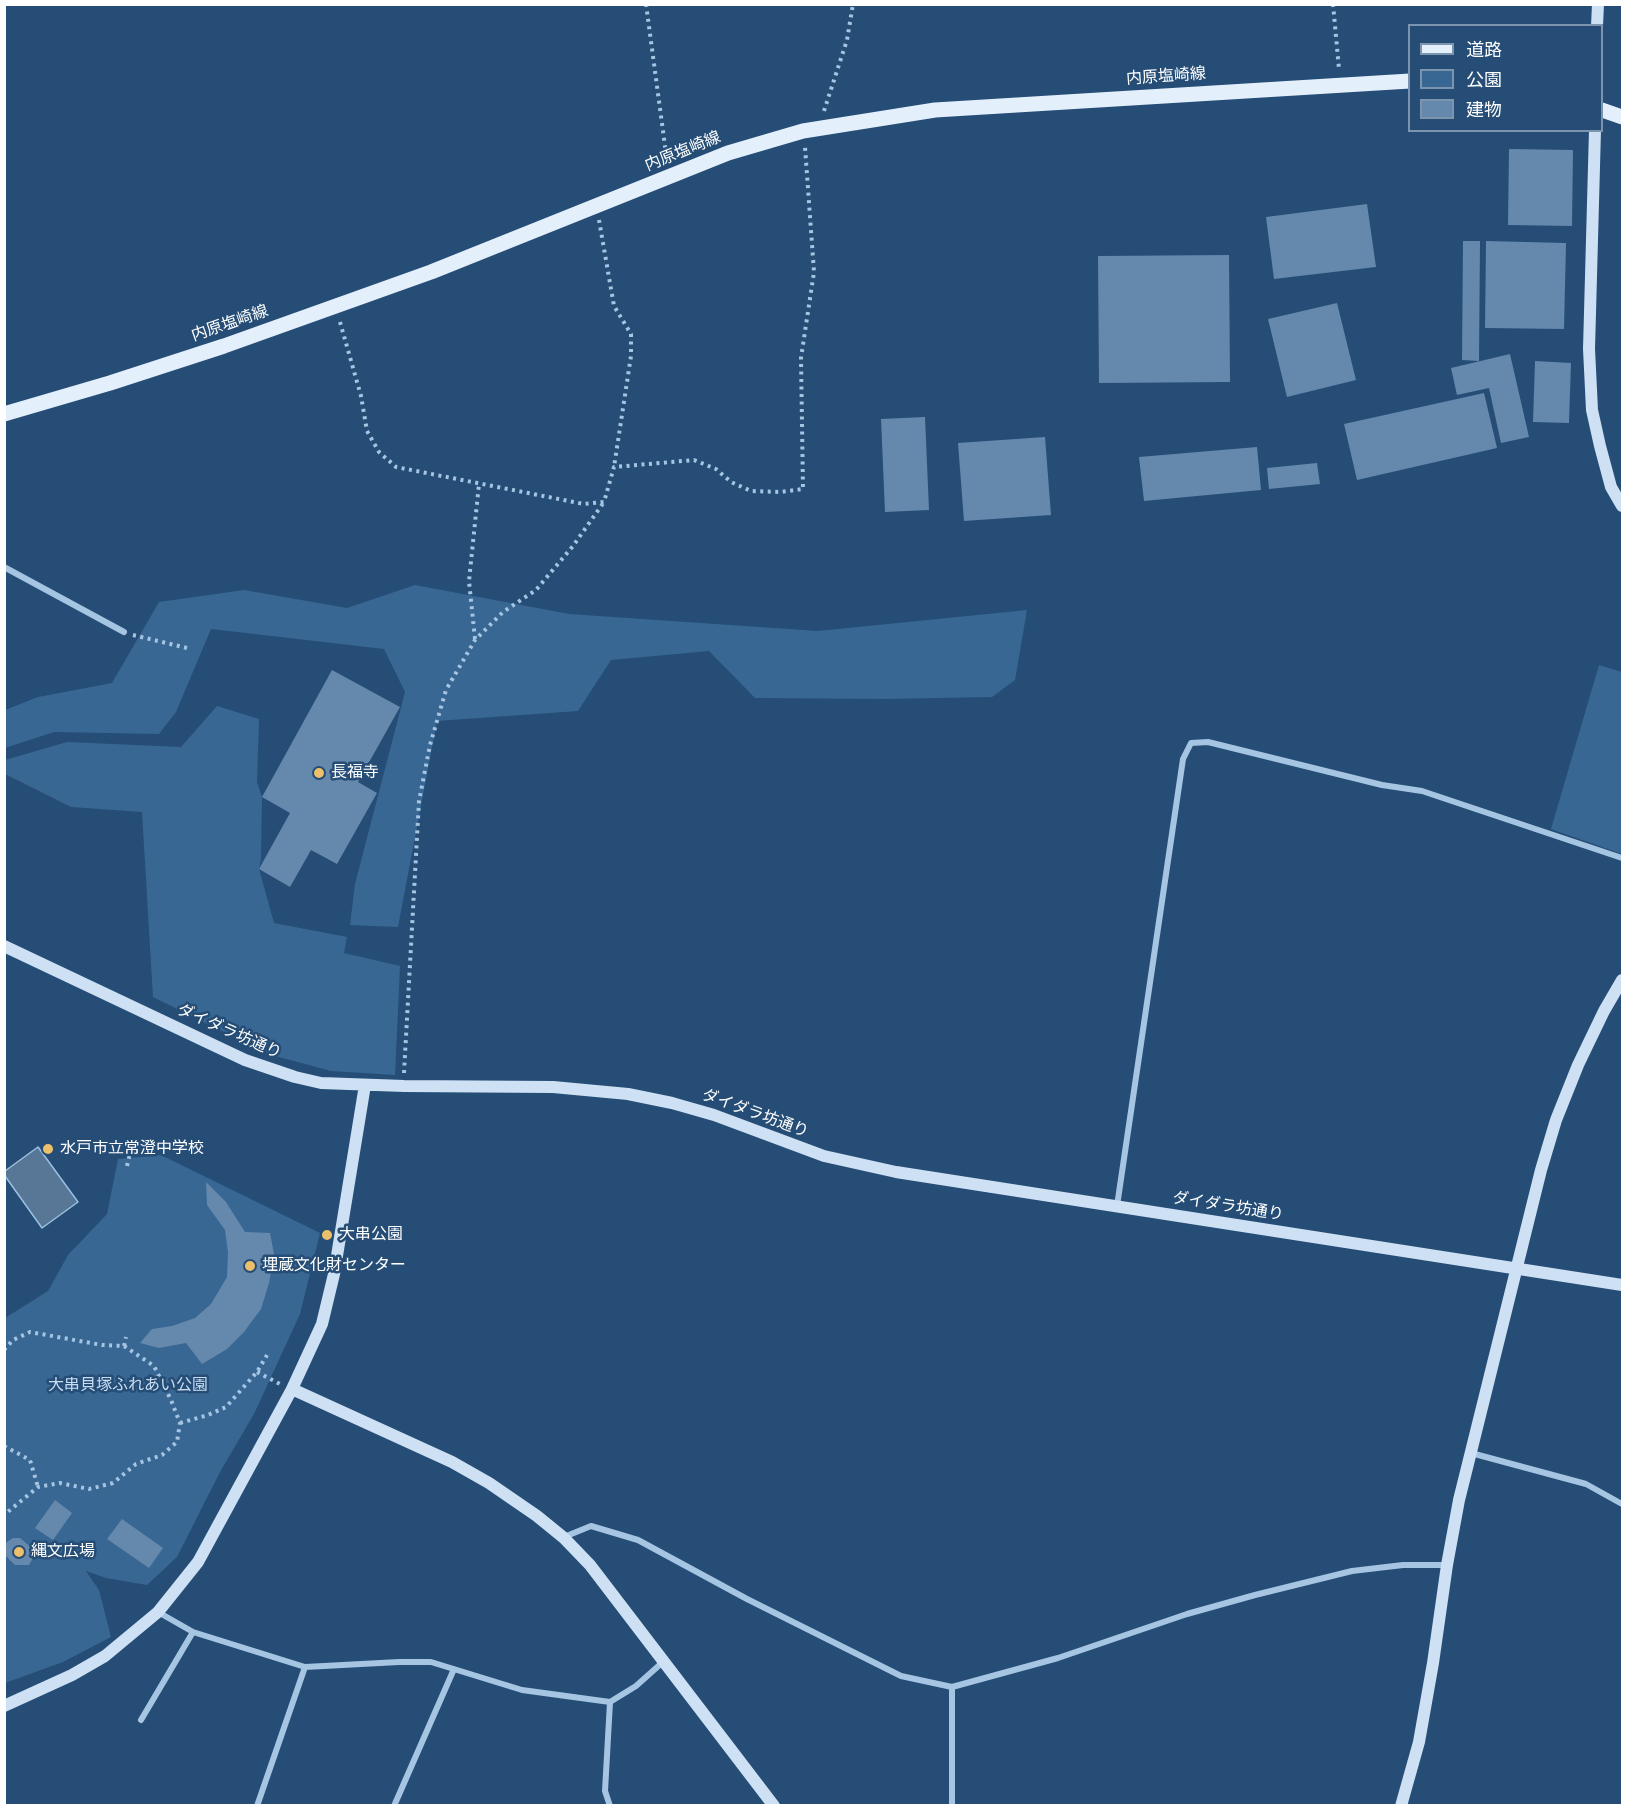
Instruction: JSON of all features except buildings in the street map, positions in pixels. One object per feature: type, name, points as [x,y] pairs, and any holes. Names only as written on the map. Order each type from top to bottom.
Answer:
[{"type":"main road","name":"内原塩崎線","points":[[4,414],[110,383],[335,307],[431,272],[728,153],[803,131],[935,110],[1408,81]]},
{"type":"main road","points":[[1603,110],[1623,117]]},
{"type":"street","points":[[1597,24],[1598,4]]},
{"type":"street","points":[[1595,132],[1589,348],[1593,410],[1611,487],[1623,506]]},
{"type":"street","points":[[4,567],[124,632]]},
{"type":"street","points":[[1117,1207],[1183,759],[1191,743],[1208,742],[1382,785],[1422,790],[1623,858]]},
{"type":"street","name":"ダイダラ坊通り","points":[[4,946],[261,1066],[321,1083],[365,1086],[553,1087],[628,1094],[714,1115],[824,1156],[896,1172],[1623,1285]]},
{"type":"street","points":[[1401,1806],[1419,1742],[1447,1565],[1471,1453],[1541,1170],[1556,1120],[1578,1065],[1604,1011],[1623,980]]},
{"type":"street","points":[[4,1706],[72,1675],[105,1656],[158,1612],[198,1562],[292,1389],[322,1324],[328,1301],[365,1086]]},
{"type":"street","points":[[292,1389],[452,1462],[489,1483],[564,1538],[590,1565],[774,1806]]},
{"type":"street","points":[[1471,1453],[1586,1484],[1623,1504]]},
{"type":"street","points":[[564,1538],[591,1526],[639,1540],[747,1599],[901,1676],[952,1687],[1058,1658],[1187,1614],[1352,1571],[1403,1565],[1447,1565]]},
{"type":"street","points":[[158,1612],[193,1632],[305,1667],[431,1662],[522,1690],[610,1702],[636,1686],[664,1661]]},
{"type":"street","points":[[141,1720],[193,1632]]},
{"type":"street","points":[[257,1806],[305,1667]]},
{"type":"street","points":[[394,1806],[454,1669]]},
{"type":"street","points":[[951,1806],[952,1687]]},
{"type":"street","points":[[610,1702],[605,1791],[610,1806]]},
{"type":"path","points":[[646,4],[669,176]]},
{"type":"path","points":[[822,127],[824,112],[847,40],[853,4]]},
{"type":"path","points":[[1333,4],[1340,84]]},
{"type":"path","points":[[614,467],[694,460],[717,469],[731,482],[751,491],[780,492],[803,489],[801,358],[814,272],[803,131]]},
{"type":"path","points":[[404,1086],[419,801],[430,745],[446,690],[475,640],[503,612],[536,590],[573,546],[604,502],[614,467],[631,356],[631,334],[614,306],[603,234],[596,206]]},
{"type":"path","points":[[335,307],[361,396],[367,431],[379,452],[396,467],[585,504],[604,502]]},
{"type":"path","points":[[475,640],[469,581],[479,484]]},
{"type":"path","points":[[124,632],[191,649]]},
{"type":"path","points":[[127,1166],[131,1149]]},
{"type":"path","points":[[4,1350],[13,1340],[30,1332],[102,1345],[124,1346],[154,1366],[180,1423],[177,1442],[162,1455],[136,1464],[113,1483],[89,1489],[60,1483],[38,1486],[4,1515]]},
{"type":"path","points":[[124,1346],[126,1337]]},
{"type":"path","points":[[180,1423],[226,1407],[257,1372],[267,1355]]},
{"type":"path","points":[[257,1372],[292,1389]]},
{"type":"path","points":[[4,1446],[30,1460],[38,1486]]},
{"type":"green space","points":[[415,585],[569,614],[818,631],[1027,610],[1015,680],[992,697],[755,698],[709,651],[611,660],[578,711],[437,721],[398,927],[350,925],[355,884],[405,692],[384,649],[211,629],[176,712],[159,734],[54,732],[5,748],[5,710],[38,697],[112,683],[159,602],[244,590],[347,608]]},
{"type":"green space","points":[[1599,665],[1622,672],[1622,854],[1551,829]]},
{"type":"green space","points":[[217,706],[259,719],[257,782],[262,797],[259,869],[274,923],[347,937],[344,953],[400,966],[395,1075],[331,1071],[268,1054],[153,997],[142,812],[71,807],[5,774],[5,760],[67,742],[181,747]]},
{"type":"green space","name":"大串貝塚ふれあい公園","points":[[161,1155],[320,1233],[300,1314],[254,1414],[220,1472],[177,1557],[147,1585],[106,1578],[86,1571],[99,1590],[111,1637],[63,1662],[5,1683],[5,1318],[48,1291],[68,1255],[107,1214],[118,1159]]},
{"type":"shaded area","points":[[38,1147],[78,1202],[42,1228],[5,1176],[5,1171]]},
{"type":"place","name":"長福寺","points":[[319,773]]},
{"type":"place","name":"水戸市立常澄中学校","points":[[48,1149]]},
{"type":"place","name":"大串公園","points":[[327,1235]]},
{"type":"place","name":"埋蔵文化財センター","points":[[250,1266]]},
{"type":"place","name":"縄文広場","points":[[19,1552]]}]
